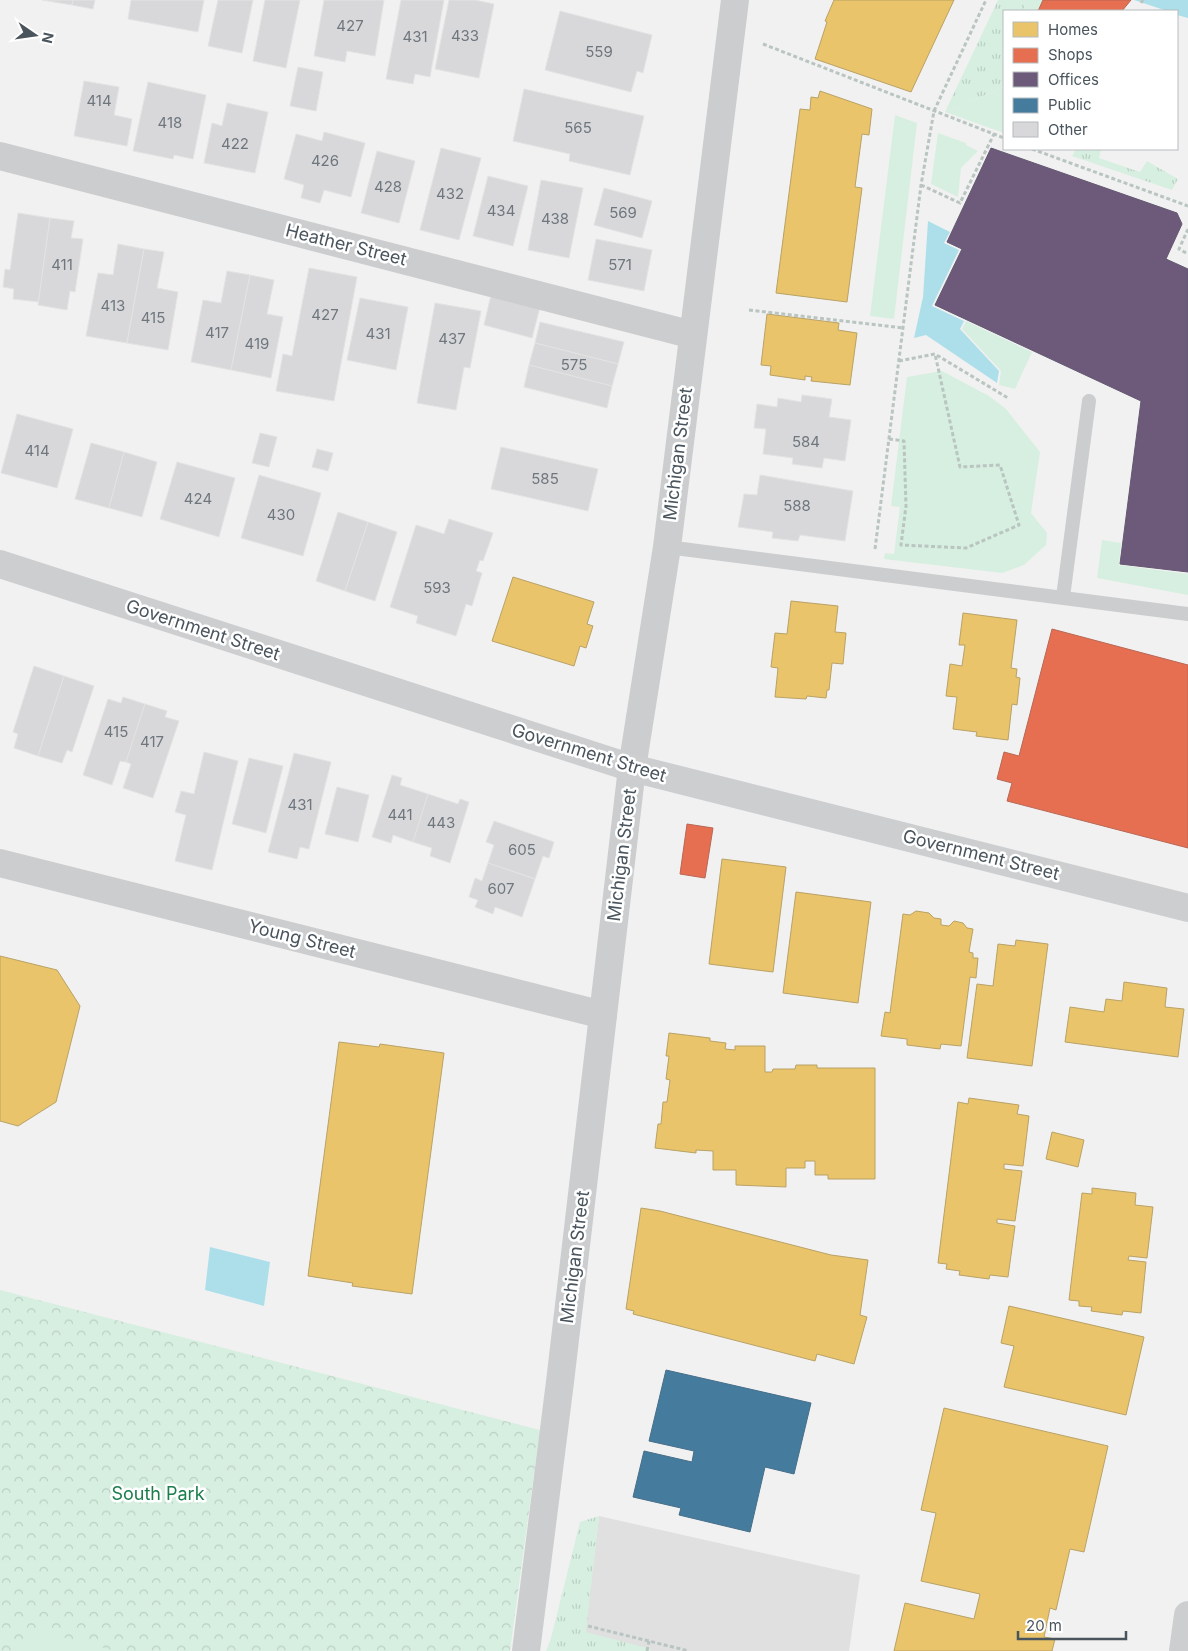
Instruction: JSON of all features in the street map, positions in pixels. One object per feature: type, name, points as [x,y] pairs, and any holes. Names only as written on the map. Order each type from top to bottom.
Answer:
[{"type":"street","name":"Michigan Street","points":[[526,1651],[632,768],[667,547],[734,0]]},
{"type":"street","name":"Heather Street","points":[[0,156],[693,335]]},
{"type":"street","name":"Government Street","points":[[0,564],[632,768],[1188,908]]},
{"type":"street","name":"Young Street","points":[[0,863],[603,1015]]},
{"type":"street","points":[[1183,1651],[1188,1615]]},
{"type":"lane","points":[[1063,597],[1089,401]]},
{"type":"lane","points":[[667,547],[1188,614]]},
{"type":"path","points":[[872,573],[921,185],[934,111],[986,0]]},
{"type":"path","points":[[783,52],[1003,138]]},
{"type":"path","points":[[921,185],[960,203],[994,134]]},
{"type":"path","points":[[1035,150],[1188,206]]},
{"type":"path","points":[[1060,159],[1063,152]]},
{"type":"path","points":[[1188,229],[1179,249],[1188,254]]},
{"type":"path","points":[[749,310],[903,328]]},
{"type":"path","points":[[899,361],[934,354],[1008,398]]},
{"type":"path","points":[[889,439],[904,441],[906,506],[901,545],[966,548],[1019,525],[1000,466],[960,467],[934,354]]},
{"type":"path","points":[[588,1626],[689,1651]]},
{"type":"path","points":[[647,1651],[649,1641]]},
{"type":"shaded area","points":[[599,1516],[860,1575],[849,1651],[583,1651]]},
{"type":"green space","points":[[998,0],[1026,0],[1023,10],[1003,10],[1002,88],[945,112]]},
{"type":"green space","points":[[1026,0],[1043,0],[1038,10],[1023,10]]},
{"type":"green space","points":[[1002,88],[1003,88],[1003,133],[945,112]]},
{"type":"green space","points":[[895,115],[917,123],[894,319],[870,316]]},
{"type":"green space","points":[[938,133],[966,143],[966,145],[978,151],[961,168],[958,197],[931,184]]},
{"type":"green space","points":[[1075,150],[1101,150],[1099,158],[1140,172],[1147,161],[1178,179],[1172,190],[1072,156]]},
{"type":"green space","points":[[966,321],[1032,352],[1015,389],[999,385],[1001,371],[962,329]]},
{"type":"green space","points":[[942,371],[989,396],[1006,409],[1040,452],[1031,513],[1047,533],[1046,545],[1024,565],[1002,573],[884,559],[885,553],[894,554],[900,507],[891,506],[907,377]]},
{"type":"green space","points":[[1102,540],[1121,543],[1119,565],[1188,574],[1188,595],[1097,578]]},
{"type":"green space","name":"South Park","points":[[0,1290],[540,1430],[510,1651],[0,1651]]},
{"type":"green space","points":[[599,1516],[586,1632],[659,1651],[651,1649],[650,1651],[546,1651],[551,1638],[580,1522]]},
{"type":"green space","points":[[27,1628],[116,1651],[22,1651]]},
{"type":"water","points":[[1134,0],[1188,0],[1188,18],[1178,15],[1178,10],[1164,10]]},
{"type":"water","points":[[928,221],[950,232],[944,243],[959,250],[932,306],[964,321],[960,329],[999,371],[997,383],[926,335],[914,338],[923,297]]},
{"type":"water","points":[[210,1247],[270,1262],[264,1306],[205,1290]]},
{"type":"building: Homes","points":[[834,0],[954,0],[911,92],[815,59],[827,22],[825,21]]},
{"type":"building: Homes","points":[[820,91],[872,109],[869,135],[862,134],[855,187],[862,188],[847,302],[776,293],[800,109],[810,110],[811,97],[818,98]]},
{"type":"building: Homes","points":[[767,314],[839,323],[838,330],[857,333],[850,385],[811,381],[812,377],[805,376],[805,380],[770,375],[771,366],[761,365]]},
{"type":"building: Homes","points":[[513,577],[594,602],[587,624],[593,626],[586,648],[580,646],[574,666],[492,641]]},
{"type":"building: Homes","points":[[791,601],[838,606],[835,632],[846,633],[843,664],[832,663],[829,690],[827,690],[826,698],[807,696],[806,699],[775,697],[778,668],[771,667],[775,633],[787,634]]},
{"type":"building: Homes","points":[[963,613],[1017,620],[1011,668],[1017,669],[1016,677],[1020,678],[1017,705],[1012,704],[1008,740],[976,736],[977,732],[953,729],[957,697],[946,696],[950,664],[962,666],[965,645],[959,645]]},
{"type":"building: Homes","points":[[722,859],[786,867],[773,972],[709,964]]},
{"type":"building: Homes","points":[[796,892],[871,902],[858,1003],[783,993]]},
{"type":"building: Homes","points":[[916,911],[929,913],[934,918],[941,919],[941,925],[949,926],[954,921],[963,923],[967,928],[973,929],[969,952],[973,953],[973,958],[978,958],[976,978],[970,977],[961,1046],[941,1044],[940,1049],[907,1045],[907,1039],[881,1036],[885,1012],[890,1013],[903,914],[910,915]]},
{"type":"building: Homes","points":[[1016,940],[1048,944],[1032,1066],[967,1058],[977,984],[993,986],[998,944],[1015,946]]},
{"type":"building: Homes","points":[[0,956],[57,970],[80,1006],[56,1102],[18,1126],[0,1121]]},
{"type":"building: Homes","points":[[1124,982],[1167,988],[1165,1007],[1184,1009],[1178,1057],[1065,1042],[1070,1007],[1104,1012],[1106,999],[1122,1001]]},
{"type":"building: Homes","points":[[669,1033],[710,1038],[710,1041],[726,1043],[725,1049],[735,1050],[735,1046],[765,1046],[765,1072],[772,1072],[773,1069],[795,1069],[796,1065],[817,1065],[817,1068],[875,1068],[875,1179],[828,1179],[828,1175],[815,1175],[815,1161],[805,1161],[805,1168],[786,1168],[786,1187],[736,1185],[736,1170],[713,1170],[713,1151],[696,1150],[696,1153],[655,1148],[658,1124],[661,1124],[663,1102],[667,1102],[670,1080],[666,1079]]},
{"type":"building: Homes","points":[[339,1042],[379,1047],[380,1044],[444,1053],[412,1294],[352,1286],[353,1283],[308,1276]]},
{"type":"building: Homes","points":[[969,1098],[1019,1105],[1017,1114],[1029,1116],[1023,1166],[1004,1164],[1004,1169],[1022,1171],[1015,1221],[997,1219],[997,1223],[1015,1226],[1008,1277],[990,1275],[989,1279],[959,1275],[960,1271],[946,1269],[947,1264],[938,1263],[958,1102],[968,1104]]},
{"type":"building: Homes","points":[[1052,1132],[1084,1140],[1078,1167],[1046,1159]]},
{"type":"building: Homes","points":[[1092,1188],[1136,1193],[1135,1205],[1153,1207],[1147,1258],[1129,1256],[1128,1260],[1146,1262],[1141,1313],[1123,1311],[1122,1315],[1091,1311],[1092,1307],[1079,1306],[1079,1301],[1069,1300],[1082,1193],[1092,1194]]},
{"type":"building: Homes","points":[[641,1208],[660,1211],[831,1255],[868,1260],[860,1315],[867,1317],[854,1364],[817,1354],[815,1361],[633,1314],[634,1311],[626,1309]]},
{"type":"building: Homes","points":[[1009,1306],[1144,1337],[1126,1415],[1004,1387],[1014,1346],[1001,1343]]},
{"type":"building: Homes","points":[[944,1408],[1108,1446],[1084,1552],[1070,1549],[1056,1610],[1050,1608],[1044,1637],[1055,1639],[1052,1651],[894,1651],[905,1603],[974,1619],[980,1594],[921,1581],[936,1513],[921,1510]]},
{"type":"building: Shops","points":[[1043,0],[1131,0],[1123,10],[1038,10]]},
{"type":"building: Shops","points":[[1052,629],[1188,665],[1188,848],[1007,801],[1012,783],[997,779],[1004,752],[1019,756]]},
{"type":"building: Shops","points":[[687,824],[713,828],[705,878],[680,874]]},
{"type":"building: Offices","points":[[991,148],[1177,213],[1182,224],[1166,259],[1188,269],[1188,572],[1120,564],[1141,401],[935,305],[962,249],[947,242]]},
{"type":"building: Public","points":[[666,1370],[811,1403],[794,1474],[765,1467],[750,1532],[679,1515],[681,1508],[633,1497],[644,1451],[692,1462],[694,1451],[649,1441]]},
{"type":"building: Other","points":[[42,0],[73,0],[72,5]]},
{"type":"building: Other","points":[[73,0],[95,0],[93,9],[72,5]]},
{"type":"building: Other","points":[[131,0],[204,0],[198,32],[128,19]]},
{"type":"building: Other","points":[[218,0],[253,0],[242,53],[208,46]]},
{"type":"building: Other","points":[[265,0],[300,0],[286,68],[253,61]]},
{"type":"building: Other","points":[[324,0],[384,0],[375,56],[347,51],[345,62],[314,56]]},
{"type":"building: Other","points":[[401,0],[444,0],[430,77],[415,74],[413,84],[386,79]]},
{"type":"building: Other","points":[[449,0],[475,0],[494,4],[479,78],[435,69]]},
{"type":"building: Other","points":[[560,11],[652,35],[643,73],[637,71],[631,92],[545,70]]},
{"type":"building: Other","points":[[298,67],[323,72],[316,111],[290,106]]},
{"type":"building: Other","points":[[84,81],[119,87],[114,115],[132,119],[127,146],[74,136]]},
{"type":"building: Other","points":[[148,82],[206,95],[193,159],[174,155],[173,159],[133,151]]},
{"type":"building: Other","points":[[524,89],[644,116],[630,175],[569,161],[570,154],[513,141]]},
{"type":"building: Other","points":[[227,103],[268,112],[255,173],[204,163],[212,123],[222,126]]},
{"type":"building: Other","points":[[324,132],[365,143],[351,197],[324,190],[320,203],[301,198],[304,185],[284,179],[296,134],[322,141]]},
{"type":"building: Other","points":[[441,148],[481,158],[459,240],[420,230]]},
{"type":"building: Other","points":[[377,151],[415,161],[399,223],[361,213]]},
{"type":"building: Other","points":[[488,176],[528,186],[513,246],[473,236]]},
{"type":"building: Other","points":[[541,180],[583,188],[569,258],[528,250]]},
{"type":"building: Other","points":[[604,188],[652,201],[642,238],[594,225]]},
{"type":"building: Other","points":[[18,213],[50,218],[39,302],[13,299],[14,289],[3,287],[5,269],[10,270]]},
{"type":"building: Other","points":[[50,218],[74,221],[71,238],[83,239],[75,292],[70,291],[67,310],[38,305]]},
{"type":"building: Other","points":[[596,239],[652,250],[644,291],[588,280]]},
{"type":"building: Other","points":[[118,244],[144,249],[127,343],[86,336],[98,273],[113,275]]},
{"type":"building: Other","points":[[144,249],[164,252],[157,288],[178,292],[168,350],[127,343]]},
{"type":"building: Other","points":[[309,268],[357,277],[334,401],[276,391],[283,354],[292,356]]},
{"type":"building: Other","points":[[227,271],[250,275],[231,370],[191,362],[203,300],[221,303]]},
{"type":"building: Other","points":[[250,275],[274,280],[267,314],[283,317],[271,378],[231,370]]},
{"type":"building: Other","points":[[491,295],[540,307],[532,338],[484,325]]},
{"type":"building: Other","points":[[360,298],[408,307],[396,370],[347,360]]},
{"type":"building: Other","points":[[435,303],[481,311],[470,368],[464,367],[456,410],[417,403]]},
{"type":"building: Other","points":[[540,322],[624,342],[618,364],[535,343]]},
{"type":"building: Other","points":[[535,343],[618,364],[612,386],[529,365]]},
{"type":"building: Other","points":[[529,365],[612,386],[607,408],[524,387]]},
{"type":"building: Other","points":[[802,395],[832,399],[829,417],[851,420],[845,461],[824,458],[822,468],[792,464],[793,458],[763,454],[766,429],[754,428],[757,404],[777,407],[778,398],[801,402]]},
{"type":"building: Other","points":[[17,414],[73,429],[57,488],[1,473]]},
{"type":"building: Other","points":[[260,433],[277,437],[269,467],[252,463]]},
{"type":"building: Other","points":[[91,443],[124,452],[109,508],[75,499]]},
{"type":"building: Other","points":[[501,447],[598,469],[588,511],[491,489]]},
{"type":"building: Other","points":[[317,449],[333,453],[328,471],[312,467]]},
{"type":"building: Other","points":[[124,452],[157,462],[142,517],[109,508]]},
{"type":"building: Other","points":[[177,462],[235,478],[219,537],[160,519]]},
{"type":"building: Other","points":[[259,475],[321,493],[303,556],[241,538]]},
{"type":"building: Other","points":[[760,475],[853,491],[845,541],[800,535],[798,541],[772,538],[773,532],[738,527],[744,494],[757,495]]},
{"type":"building: Other","points":[[338,512],[368,522],[345,591],[316,581]]},
{"type":"building: Other","points":[[449,519],[493,533],[483,561],[480,560],[476,571],[482,573],[472,606],[466,604],[456,636],[416,623],[418,616],[390,607],[416,525],[444,534]]},
{"type":"building: Other","points":[[368,522],[397,532],[375,601],[345,591]]},
{"type":"building: Other","points":[[34,666],[64,676],[38,756],[14,748],[18,734],[13,732]]},
{"type":"building: Other","points":[[64,676],[94,686],[72,752],[67,750],[62,763],[38,756]]},
{"type":"building: Other","points":[[123,697],[145,704],[126,762],[120,761],[112,785],[83,775],[108,699],[121,703]]},
{"type":"building: Other","points":[[145,704],[167,711],[165,717],[179,721],[153,798],[123,788],[131,764],[126,762]]},
{"type":"building: Other","points":[[204,752],[238,761],[212,870],[175,861],[186,815],[175,812],[181,791],[194,794]]},
{"type":"building: Other","points":[[294,753],[331,762],[309,849],[300,847],[297,859],[268,852]]},
{"type":"building: Other","points":[[249,758],[283,766],[266,833],[232,824]]},
{"type":"building: Other","points":[[392,775],[402,778],[400,785],[428,794],[413,842],[393,835],[391,843],[372,837]]},
{"type":"building: Other","points":[[337,787],[369,795],[358,842],[325,834]]},
{"type":"building: Other","points":[[428,794],[458,804],[460,799],[469,802],[450,863],[430,856],[432,848],[413,842]]},
{"type":"building: Other","points":[[494,821],[554,842],[549,858],[543,856],[535,879],[488,863],[494,845],[486,842]]},
{"type":"building: Other","points":[[488,863],[535,879],[522,917],[495,907],[493,914],[475,907],[478,900],[469,897],[475,878],[482,881]]}]
